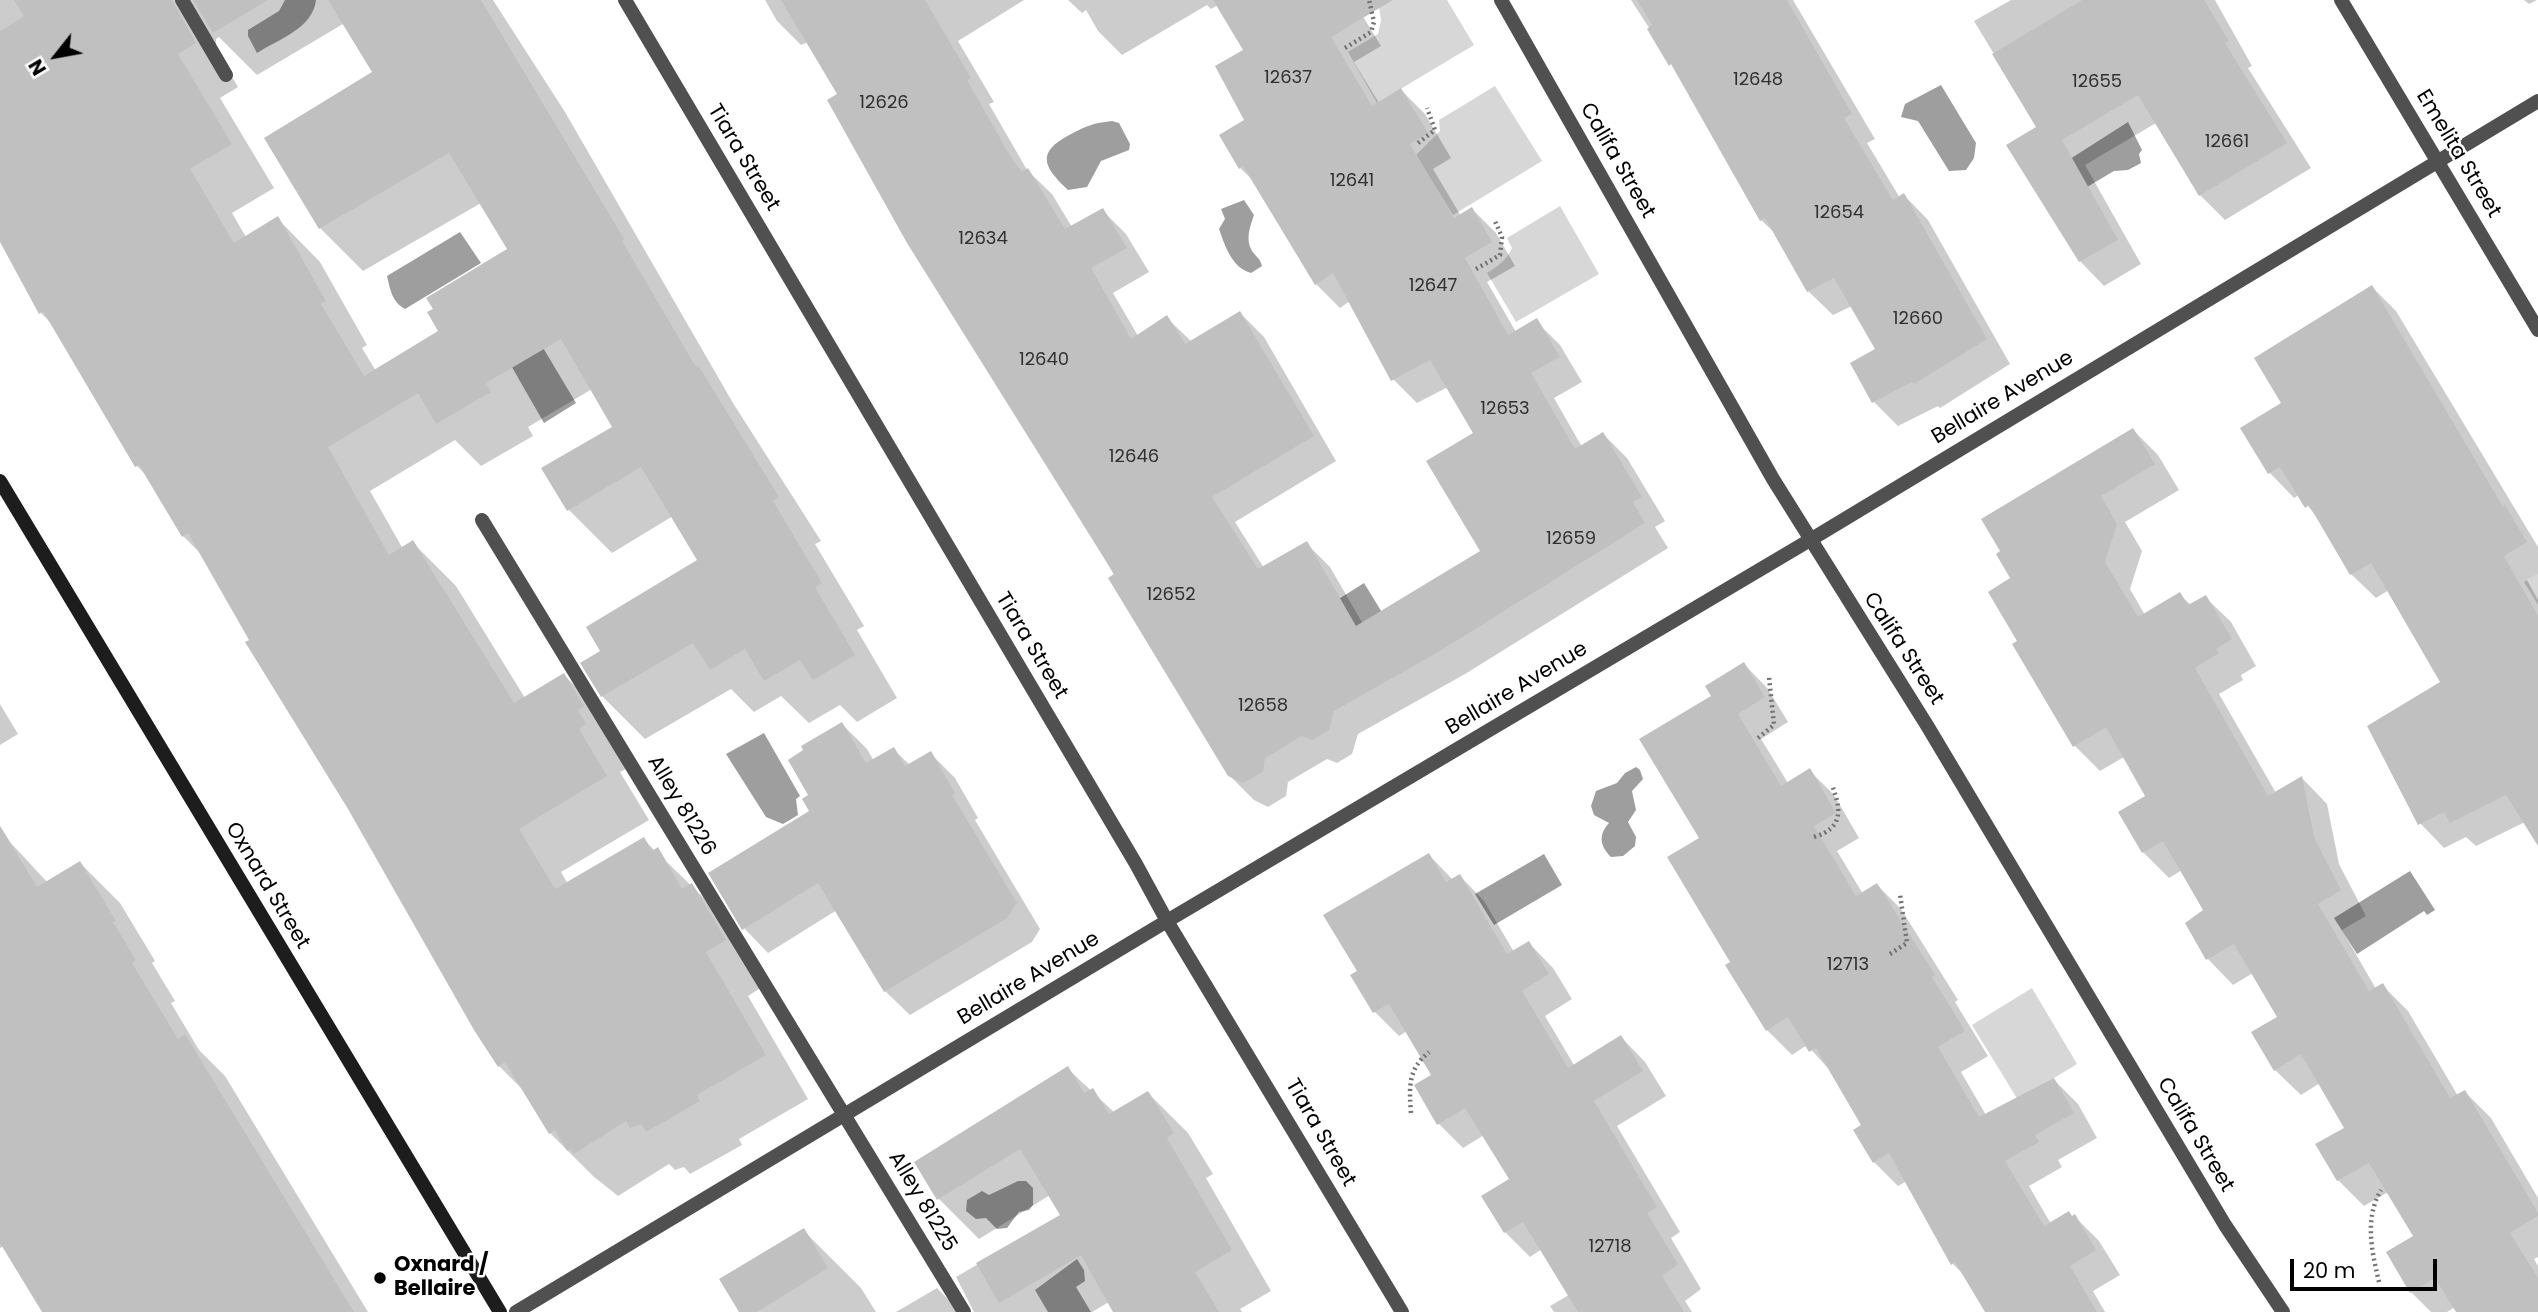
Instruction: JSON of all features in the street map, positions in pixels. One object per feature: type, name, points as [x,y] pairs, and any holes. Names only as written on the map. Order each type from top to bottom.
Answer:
[{"type":"main road","name":"Oxnard Street","points":[[0,481],[500,1312]]},
{"type":"street","points":[[181,0],[226,75]]},
{"type":"street","name":"Tiara Street","points":[[625,0],[1136,864],[1167,921],[1402,1312]]},
{"type":"street","name":"Califa Street","points":[[1502,0],[1590,161],[1658,272],[1810,540],[1928,727],[2225,1225],[2283,1312]]},
{"type":"street","name":"Emelita Street","points":[[2341,0],[2538,330]]},
{"type":"street","name":"Bellaire Avenue","points":[[516,1312],[1167,921],[1810,540],[2436,160],[2538,101]]},
{"type":"street","name":"Alley 81226","points":[[482,520],[845,1114]]},
{"type":"street","name":"Alley 81225","points":[[845,1114],[964,1312]]},
{"type":"path","points":[[1345,48],[1371,32],[1374,22],[1369,0]]},
{"type":"path","points":[[1418,143],[1435,130],[1427,108]]},
{"type":"path","points":[[1476,270],[1500,255],[1502,237],[1494,219]]},
{"type":"path","points":[[1758,738],[1774,725],[1769,677]]},
{"type":"path","points":[[1815,837],[1833,826],[1840,816],[1840,807],[1832,785]]},
{"type":"path","points":[[1890,954],[1907,943],[1900,894]]},
{"type":"path","points":[[1411,1113],[1411,1075],[1417,1063],[1429,1052]]},
{"type":"path","points":[[2379,1282],[2370,1242],[2375,1200],[2381,1190]]},
{"type":"shaded area","points":[[285,0],[316,0],[314,10],[302,25],[257,53],[248,36],[248,30],[279,11]]},
{"type":"shaded area","points":[[1385,0],[1447,0],[1474,45],[1377,103],[1348,52],[1378,34],[1381,20],[1379,7]]},
{"type":"shaded area","points":[[1941,85],[1976,143],[1974,158],[1966,170],[1949,171],[1918,121],[1901,117],[1905,104]]},
{"type":"shaded area","points":[[1495,86],[1542,161],[1453,215],[1416,155],[1440,131],[1439,120]]},
{"type":"shaded area","points":[[1112,121],[1119,123],[1130,144],[1129,150],[1101,161],[1087,187],[1068,190],[1054,176],[1047,163],[1049,150],[1081,129]]},
{"type":"shaded area","points":[[2128,122],[2142,150],[2139,154],[2141,163],[2128,170],[2114,171],[2087,187],[2070,159]]},
{"type":"shaded area","points":[[1244,200],[1254,215],[1249,233],[1250,246],[1262,266],[1251,273],[1234,261],[1219,229],[1225,219],[1221,209]]},
{"type":"shaded area","points":[[1560,206],[1599,274],[1516,322],[1487,273],[1510,253],[1512,248],[1507,238]]},
{"type":"shaded area","points":[[460,232],[481,263],[405,309],[397,303],[387,276]]},
{"type":"shaded area","points":[[539,341],[576,403],[544,423],[505,355]]},
{"type":"shaded area","points":[[2538,574],[2538,605],[2524,582]]},
{"type":"shaded area","points":[[1364,583],[1383,614],[1316,657],[1296,626]]},
{"type":"shaded area","points":[[764,733],[800,796],[796,799],[798,815],[783,824],[766,817],[726,754]]},
{"type":"shaded area","points":[[1636,767],[1643,779],[1632,791],[1636,810],[1628,822],[1636,837],[1635,846],[1623,856],[1611,857],[1604,849],[1602,840],[1603,832],[1609,823],[1594,815],[1591,806],[1596,791],[1617,783],[1625,773]]},
{"type":"shaded area","points":[[1544,854],[1562,885],[1494,925],[1475,894]]},
{"type":"shaded area","points":[[2410,871],[2435,910],[2427,915],[2424,911],[2357,954],[2334,918]]},
{"type":"shaded area","points":[[2032,988],[2077,1064],[2018,1100],[1972,1025]]},
{"type":"shaded area","points":[[1018,1181],[1026,1181],[1033,1188],[1033,1205],[1029,1210],[1019,1212],[1007,1228],[997,1229],[986,1218],[976,1219],[966,1211],[967,1200],[982,1191],[989,1195]]},
{"type":"shaded area","points":[[1077,1259],[1084,1270],[1085,1281],[1076,1287],[1091,1312],[1048,1312],[1035,1290]]},
{"type":"building","points":[[14,0],[172,0],[196,43],[178,54],[232,144],[190,169],[234,243],[278,216],[326,301],[321,304],[364,376],[438,331],[427,312],[433,309],[426,298],[507,249],[449,153],[319,229],[264,138],[372,72],[328,0],[481,0],[624,239],[622,241],[696,367],[698,365],[779,497],[773,501],[822,583],[815,587],[855,655],[813,680],[800,660],[764,681],[745,649],[710,670],[693,643],[601,697],[580,663],[600,651],[586,627],[697,560],[641,467],[567,511],[541,468],[612,427],[561,339],[486,383],[491,392],[436,424],[418,393],[328,447],[389,555],[413,540],[514,703],[564,673],[584,706],[578,710],[586,724],[579,729],[607,776],[519,829],[555,889],[644,837],[652,851],[658,847],[682,889],[692,883],[726,940],[706,952],[766,1055],[697,1095],[700,1101],[646,1132],[642,1124],[630,1128],[626,1121],[574,1154],[571,1149],[567,1151],[555,1130],[549,1134],[505,1062],[498,1067],[474,1030],[348,809],[245,642],[249,640],[188,533],[182,537],[139,465],[135,467],[43,311],[39,314],[0,242],[0,31],[24,16]]},
{"type":"building","points":[[193,0],[268,0],[213,33]]},
{"type":"building","points":[[781,0],[925,0],[971,78],[967,80],[1012,159],[1022,172],[1028,168],[1065,229],[1103,208],[1127,248],[1091,268],[1131,339],[1167,315],[1185,344],[1240,311],[1314,436],[1212,497],[1258,569],[1307,541],[1356,626],[1480,551],[1426,461],[1473,433],[1430,360],[1391,381],[1333,273],[1315,285],[1243,166],[1239,169],[1219,135],[1244,120],[1215,66],[1243,50],[1213,0],[1393,0],[1331,37],[1372,106],[1401,88],[1428,133],[1410,144],[1454,218],[1472,207],[1492,242],[1465,258],[1508,335],[1537,318],[1560,357],[1531,373],[1575,449],[1603,432],[1642,497],[1633,502],[1645,523],[1440,651],[1334,711],[1329,730],[1312,740],[1302,736],[1265,758],[1263,772],[1243,783],[1228,776],[1108,578],[1114,574],[907,243],[827,100],[837,94]]},
{"type":"building","points":[[1637,0],[1787,0],[1852,114],[1844,118],[1893,200],[1904,193],[1987,339],[1914,384],[1912,382],[1872,403],[1850,363],[1875,349],[1834,278],[1807,292],[1765,218],[1760,221],[1671,64],[1669,66],[1647,29],[1652,25]]},
{"type":"building","points":[[2082,0],[2204,0],[2229,41],[2225,43],[2287,143],[2199,196],[2138,95],[2062,140],[2118,240],[2079,262],[2006,145],[2036,127],[1992,54]]},
{"type":"building","points":[[2372,285],[2503,507],[2505,505],[2527,542],[2504,556],[2538,616],[2538,846],[2506,795],[2450,823],[2444,812],[2418,825],[2367,726],[2440,682],[2371,563],[2350,575],[2309,505],[2305,508],[2280,467],[2268,474],[2240,428],[2281,403],[2254,358]]},
{"type":"building","points":[[2133,428],[2155,464],[2101,496],[2117,524],[2105,562],[2138,617],[2180,592],[2188,605],[2206,595],[2232,639],[2216,649],[2219,653],[2195,668],[2268,796],[2302,776],[2314,837],[2341,890],[2318,904],[2369,991],[2383,983],[2450,1098],[2465,1090],[2538,1213],[2538,1216],[2510,1233],[2538,1278],[2538,1312],[2456,1312],[2435,1278],[2410,1293],[2386,1252],[2413,1236],[2369,1163],[2337,1181],[2315,1144],[2344,1128],[2301,1054],[2274,1071],[2251,1032],[2277,1017],[2234,944],[2206,960],[2185,923],[2203,910],[2163,841],[2142,853],[2118,812],[2145,796],[2106,727],[2073,747],[2012,644],[2017,641],[1988,592],[2010,578],[1996,554],[2000,551],[1981,519]]},
{"type":"building","points":[[1744,662],[1765,697],[1738,714],[1781,786],[1810,768],[1836,813],[1814,826],[1856,896],[1877,883],[1935,975],[1932,977],[1965,1031],[1938,1047],[1979,1117],[2054,1078],[2074,1113],[2035,1135],[2039,1142],[2005,1161],[2044,1226],[2069,1211],[2072,1216],[2075,1214],[2096,1250],[2070,1266],[2097,1312],[1985,1312],[1955,1262],[1951,1265],[1889,1153],[1873,1163],[1853,1130],[1861,1125],[1816,1048],[1809,1052],[1788,1017],[1766,1031],[1725,965],[1730,962],[1667,857],[1699,838],[1639,739],[1711,696],[1705,686]]},
{"type":"building","points":[[842,722],[866,763],[894,747],[905,766],[931,751],[955,793],[952,795],[1017,903],[1007,918],[884,992],[818,883],[742,930],[708,873],[809,811],[802,799],[808,795],[788,760],[803,750],[801,746]]},
{"type":"building","points":[[0,826],[37,887],[80,861],[136,960],[132,963],[178,1039],[185,1034],[354,1312],[42,1312],[0,1243]]},
{"type":"building","points":[[1429,853],[1446,882],[1460,874],[1507,954],[1529,941],[1549,974],[1522,991],[1568,1068],[1621,1035],[1643,1071],[1594,1101],[1657,1207],[1647,1213],[1678,1264],[1662,1276],[1684,1312],[1578,1312],[1523,1222],[1504,1233],[1481,1196],[1509,1179],[1465,1108],[1437,1125],[1414,1085],[1431,1075],[1389,1004],[1373,1013],[1350,975],[1357,971],[1323,915]]},
{"type":"building","points":[[1068,1066],[1084,1093],[1093,1088],[1109,1114],[1148,1091],[1174,1133],[1167,1138],[1232,1250],[1195,1272],[1219,1312],[1113,1312],[1081,1255],[999,1303],[976,1263],[1060,1215],[1020,1149],[937,1200],[914,1162]]},
{"type":"building","points":[[804,1228],[828,1268],[757,1312],[739,1312],[719,1279]]},
{"type":"place","name":"Oxnard / Bellaire","points":[[380,1278]]}]
